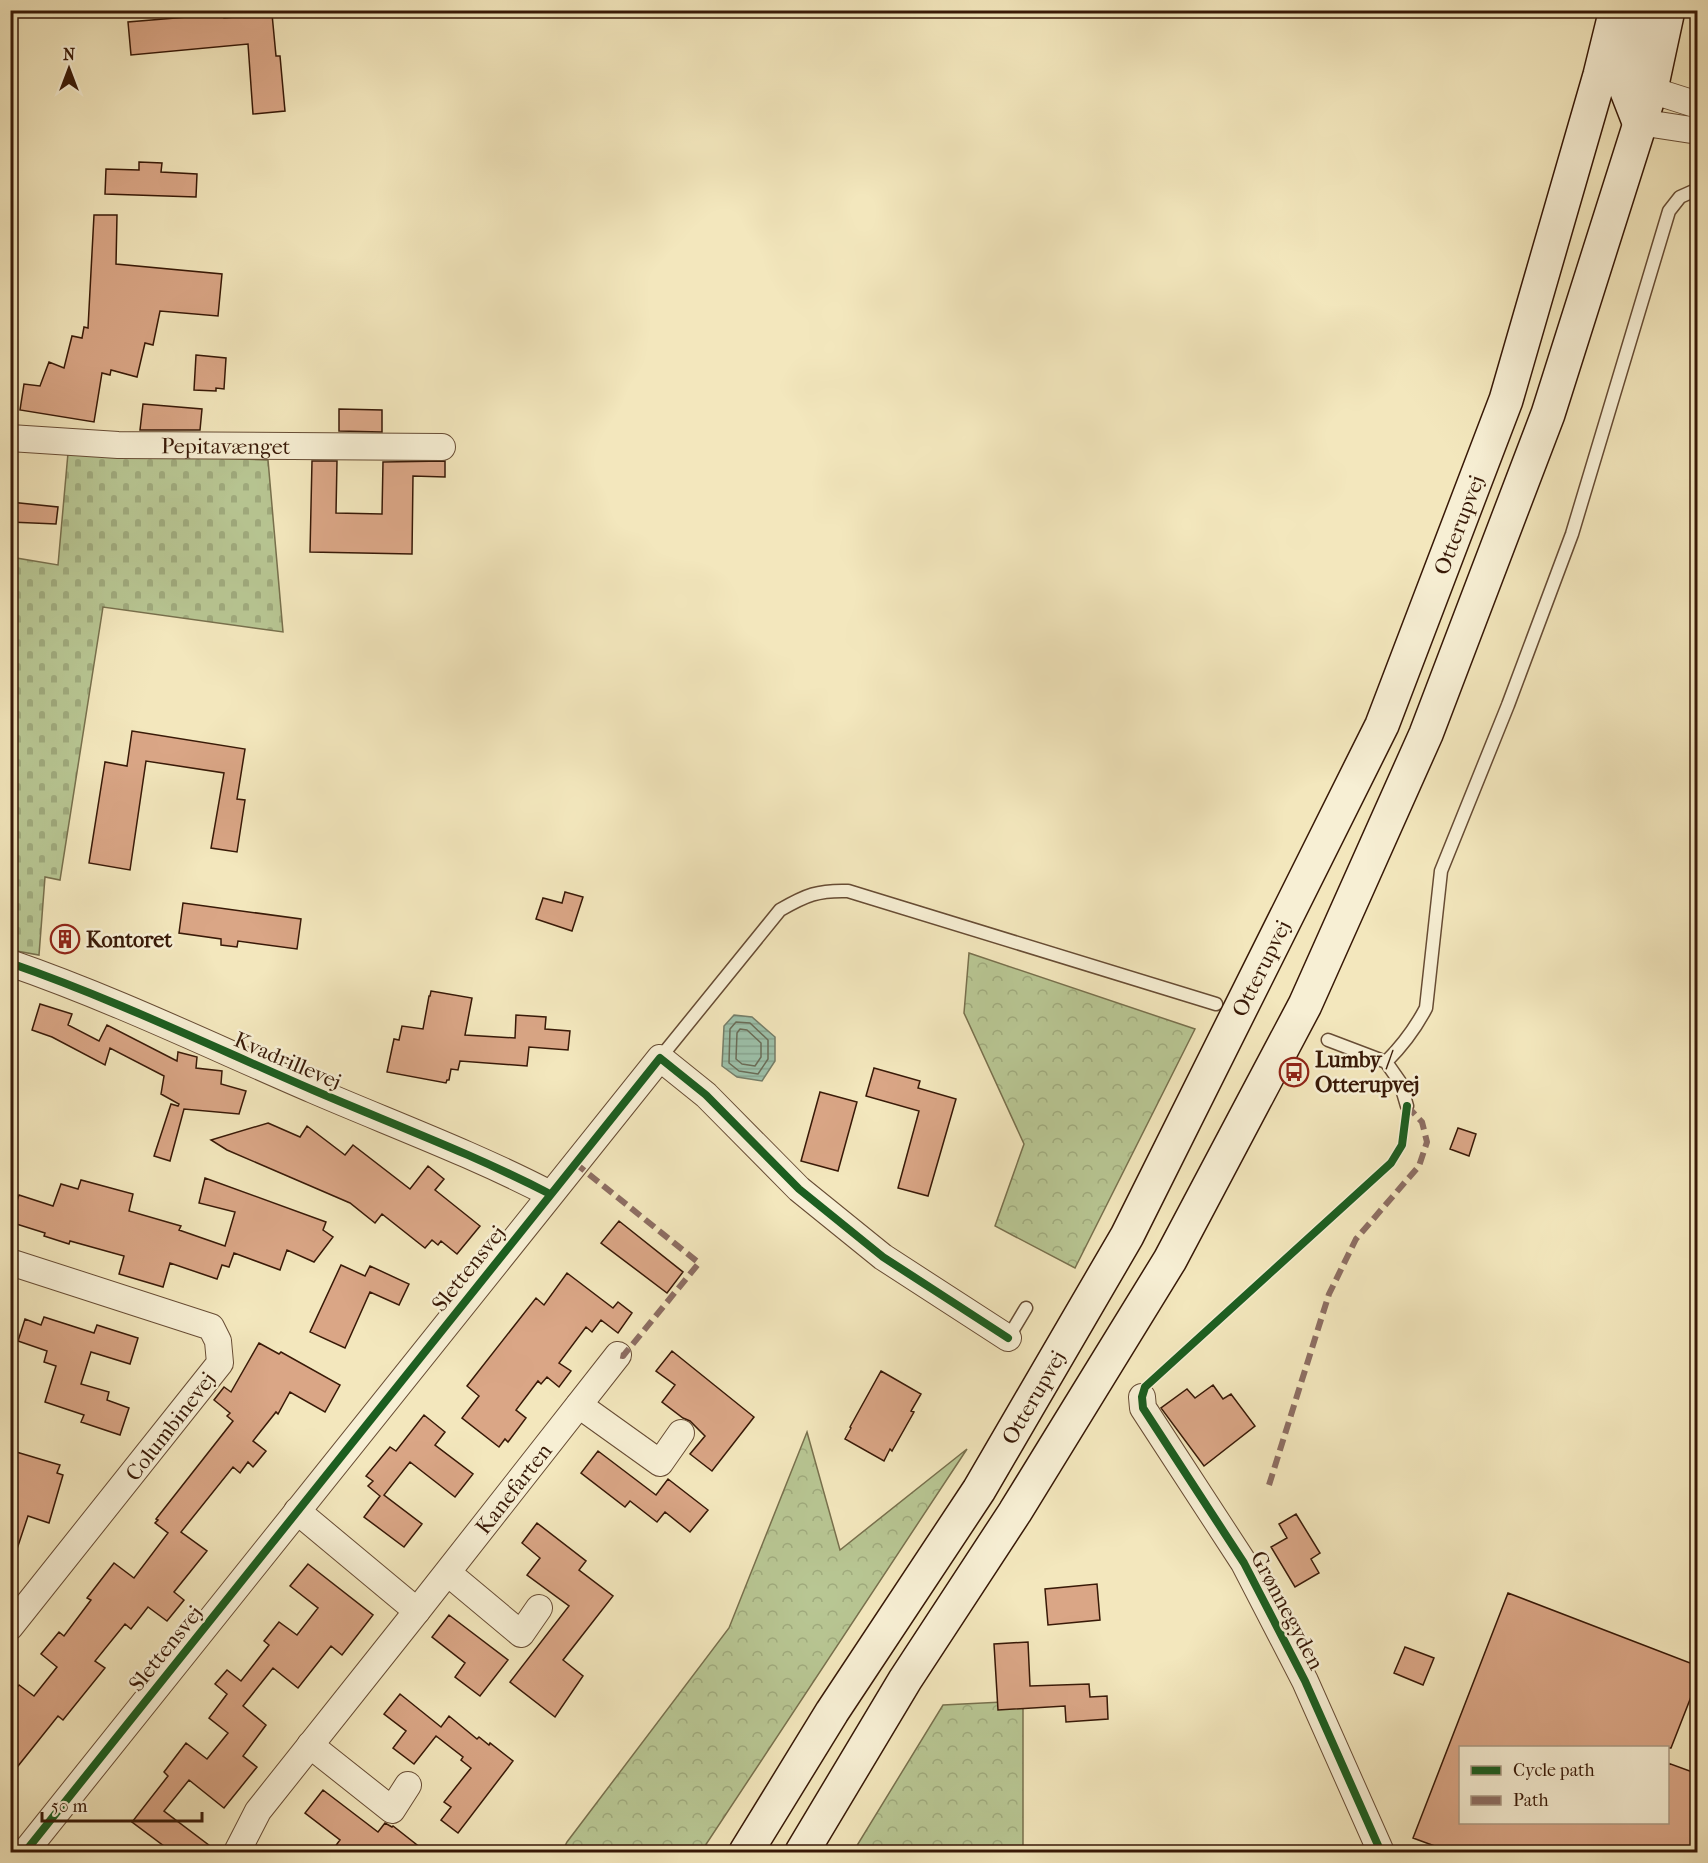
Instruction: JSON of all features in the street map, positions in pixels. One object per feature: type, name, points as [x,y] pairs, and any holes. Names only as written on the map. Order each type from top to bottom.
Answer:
[{"type":"main road","name":"Otterupvej","points":[[1616,10],[1625,82]]},
{"type":"main road","points":[[1639,122],[1625,82],[1640,10]]},
{"type":"main road","name":"Otterupvej","points":[[746,1852],[832,1712],[979,1490],[1127,1236],[1382,725],[1625,82],[1668,10]]},
{"type":"main road","name":"Otterupvej","points":[[802,1852],[905,1680],[1015,1512],[1170,1260],[1305,1005],[1426,734],[1548,414],[1639,122]]},
{"type":"main road","points":[[723,1852],[832,1712]]},
{"type":"main road","points":[[811,1852],[870,1740]]},
{"type":"street","points":[[1625,82],[1698,105]]},
{"type":"street","points":[[1639,122],[1698,131]]},
{"type":"street","name":"Pepitavænget","points":[[10,438],[118,445],[442,447]]},
{"type":"street","name":"Kvadrillevej","points":[[10,963],[106,1000],[324,1095],[509,1172],[550,1194]]},
{"type":"street","points":[[660,1058],[706,1095],[799,1189],[883,1257],[1008,1338]]},
{"type":"street","name":"Slettensvej","points":[[25,1852],[660,1058]]},
{"type":"street","name":"Columbinevej","points":[[10,1262],[211,1327],[218,1341],[220,1364],[10,1627]]},
{"type":"street","name":"Kanefarten","points":[[237,1852],[258,1811],[618,1355]]},
{"type":"street","name":"Grønnegyden","points":[[1142,1397],[1143,1408],[1244,1563],[1305,1681],[1381,1852]]},
{"type":"street","points":[[579,1405],[660,1463],[681,1433]]},
{"type":"street","points":[[297,1511],[417,1611]]},
{"type":"street","points":[[447,1574],[521,1634],[539,1608]]},
{"type":"street","points":[[310,1745],[392,1810],[408,1785]]},
{"type":"lane","points":[[1386,1062],[1407,1040],[1426,1008],[1441,871],[1508,705],[1572,534],[1669,211],[1680,197],[1698,189]]},
{"type":"lane","points":[[660,1058],[780,910],[803,896],[828,891],[848,891],[1216,1004]]},
{"type":"lane","points":[[1328,1040],[1386,1062],[1400,1082],[1407,1106]]},
{"type":"lane","points":[[1008,1338],[1026,1308]]},
{"type":"green space","points":[[68,453],[268,460],[283,632],[103,607],[60,880],[45,877],[39,955],[11,950],[10,557],[58,565]]},
{"type":"green space","points":[[969,953],[1195,1029],[1075,1268],[995,1226],[1024,1144],[964,1013]]},
{"type":"green space","points":[[807,1432],[840,1550],[967,1449],[701,1852],[562,1852],[567,1842],[729,1628]]},
{"type":"green space","points":[[1023,1701],[1023,1852],[853,1852],[943,1705]]},
{"type":"water","points":[[734,1015],[752,1017],[775,1037],[775,1061],[762,1081],[737,1077],[722,1066],[724,1026]]},
{"type":"building","points":[[223,14],[224,18],[272,14],[276,56],[280,56],[285,111],[253,114],[248,44],[131,55],[128,22]]},
{"type":"building","points":[[139,162],[162,163],[161,172],[197,174],[196,197],[105,194],[106,169],[139,170]]},
{"type":"building","points":[[94,215],[117,215],[116,264],[222,274],[218,316],[160,311],[153,345],[145,343],[137,377],[111,370],[110,375],[102,373],[94,422],[20,410],[24,384],[40,386],[49,362],[64,368],[72,336],[82,338],[84,327],[88,328]]},
{"type":"building","points":[[196,355],[226,358],[224,389],[194,390]]},
{"type":"building","points":[[143,404],[202,409],[200,430],[140,430]]},
{"type":"building","points":[[339,409],[382,410],[382,432],[339,431]]},
{"type":"building","points":[[312,461],[337,461],[336,513],[382,514],[383,462],[445,461],[445,477],[413,476],[412,554],[310,552]]},
{"type":"building","points":[[10,502],[58,507],[56,524],[10,522]]},
{"type":"building","points":[[132,731],[245,749],[237,799],[245,800],[237,852],[211,848],[224,773],[146,761],[130,870],[89,863],[105,762],[127,766]]},
{"type":"building","points":[[565,892],[583,897],[572,931],[536,919],[543,898],[562,903]]},
{"type":"building","points":[[183,903],[301,919],[297,949],[238,941],[237,947],[221,945],[221,939],[179,933]]},
{"type":"building","points":[[431,991],[472,998],[465,1035],[515,1038],[516,1015],[546,1017],[545,1029],[570,1031],[568,1050],[529,1047],[527,1066],[460,1061],[458,1070],[451,1069],[449,1080],[446,1083],[387,1072],[394,1039],[399,1040],[402,1026],[423,1029]]},
{"type":"building","points":[[40,1004],[72,1014],[68,1025],[99,1041],[107,1025],[177,1061],[178,1052],[197,1057],[196,1068],[222,1071],[221,1084],[246,1091],[239,1114],[184,1109],[170,1161],[154,1156],[171,1104],[178,1106],[179,1104],[161,1094],[164,1076],[110,1048],[105,1065],[52,1037],[32,1030]]},
{"type":"building","points":[[874,1068],[920,1081],[918,1088],[956,1099],[928,1196],[898,1188],[919,1111],[866,1096]]},
{"type":"building","points":[[820,1092],[857,1102],[838,1171],[801,1161]]},
{"type":"building","points":[[268,1123],[300,1137],[307,1126],[345,1155],[353,1145],[410,1189],[428,1166],[444,1179],[435,1190],[480,1226],[457,1254],[441,1241],[438,1245],[432,1240],[425,1248],[382,1214],[375,1223],[350,1203],[227,1150],[211,1140]]},
{"type":"building","points":[[1458,1128],[1476,1134],[1469,1156],[1450,1149]]},
{"type":"building","points":[[205,1178],[326,1222],[323,1230],[333,1237],[314,1262],[287,1250],[280,1270],[234,1253],[229,1267],[222,1265],[217,1279],[170,1263],[163,1287],[119,1274],[124,1256],[70,1241],[69,1244],[44,1236],[45,1233],[10,1222],[19,1195],[53,1206],[61,1184],[78,1189],[81,1180],[133,1194],[129,1211],[181,1226],[179,1230],[225,1246],[235,1212],[199,1203]]},
{"type":"building","points":[[619,1221],[683,1272],[667,1293],[601,1243]]},
{"type":"building","points":[[341,1265],[365,1276],[370,1266],[409,1284],[399,1305],[370,1292],[345,1348],[310,1332]]},
{"type":"building","points":[[567,1273],[613,1308],[618,1302],[632,1313],[618,1333],[601,1320],[592,1332],[586,1327],[559,1363],[571,1371],[559,1387],[547,1377],[541,1384],[538,1381],[516,1410],[526,1418],[508,1442],[505,1439],[499,1447],[462,1418],[479,1396],[467,1386],[536,1298],[544,1305]]},
{"type":"building","points":[[44,1317],[94,1333],[97,1325],[138,1338],[130,1364],[91,1352],[81,1384],[109,1392],[107,1400],[129,1408],[120,1435],[81,1422],[84,1415],[45,1402],[56,1366],[44,1362],[47,1351],[18,1341],[25,1319],[41,1325]]},
{"type":"building","points":[[259,1343],[279,1354],[281,1352],[340,1385],[325,1412],[290,1392],[278,1414],[276,1412],[253,1441],[266,1451],[253,1467],[248,1462],[240,1473],[233,1467],[181,1532],[207,1551],[174,1592],[184,1600],[167,1621],[148,1607],[131,1629],[125,1624],[95,1661],[105,1668],[63,1720],[58,1716],[10,1776],[10,1696],[19,1685],[34,1696],[57,1667],[41,1654],[59,1632],[64,1636],[91,1600],[87,1598],[114,1563],[134,1578],[168,1533],[155,1523],[158,1520],[156,1519],[233,1421],[227,1416],[230,1413],[214,1400],[224,1387],[231,1392]]},
{"type":"building","points":[[672,1351],[754,1417],[712,1471],[690,1454],[705,1436],[690,1421],[662,1402],[675,1385],[656,1371]]},
{"type":"building","points":[[881,1371],[921,1394],[911,1411],[914,1412],[884,1461],[845,1439]]},
{"type":"building","points":[[1213,1385],[1223,1399],[1231,1394],[1255,1426],[1204,1466],[1161,1408],[1187,1389],[1195,1398]]},
{"type":"building","points":[[424,1415],[445,1432],[435,1445],[473,1474],[455,1497],[410,1462],[384,1495],[422,1524],[404,1547],[364,1517],[380,1496],[368,1486],[373,1481],[366,1476],[390,1447],[396,1451]]},
{"type":"building","points":[[13,1451],[60,1465],[57,1473],[63,1475],[49,1523],[28,1516],[14,1558],[10,1558],[10,1461]]},
{"type":"building","points":[[598,1451],[656,1495],[668,1479],[708,1510],[690,1532],[665,1512],[657,1522],[630,1501],[625,1507],[581,1473]]},
{"type":"building","points":[[1296,1514],[1320,1553],[1311,1559],[1319,1573],[1295,1587],[1271,1547],[1287,1538],[1279,1524]]},
{"type":"building","points":[[537,1523],[586,1561],[579,1570],[613,1596],[563,1660],[583,1676],[555,1717],[510,1682],[569,1606],[527,1575],[540,1558],[522,1543]]},
{"type":"building","points":[[308,1564],[373,1615],[342,1655],[331,1646],[298,1688],[273,1668],[243,1706],[266,1725],[243,1756],[257,1767],[224,1808],[189,1780],[164,1811],[218,1852],[172,1852],[132,1822],[168,1776],[164,1772],[186,1743],[207,1759],[228,1733],[209,1718],[227,1694],[215,1684],[227,1670],[241,1681],[269,1645],[264,1641],[279,1622],[297,1635],[318,1608],[290,1586]]},
{"type":"building","points":[[1097,1584],[1100,1620],[1048,1625],[1045,1589]]},
{"type":"building","points":[[1508,1593],[1698,1666],[1698,1679],[1671,1748],[1669,1746],[1459,1746],[1459,1824],[1669,1824],[1669,1763],[1698,1774],[1698,1852],[1451,1852],[1413,1838]]},
{"type":"building","points":[[449,1615],[508,1660],[480,1696],[455,1677],[465,1663],[432,1637]]},
{"type":"building","points":[[1028,1642],[1030,1686],[1089,1684],[1090,1697],[1107,1696],[1108,1719],[1066,1722],[1065,1706],[998,1710],[994,1644]]},
{"type":"building","points":[[1405,1647],[1434,1658],[1423,1685],[1394,1673]]},
{"type":"building","points":[[400,1694],[441,1727],[449,1716],[477,1739],[479,1737],[489,1745],[490,1743],[513,1761],[458,1833],[441,1820],[451,1807],[444,1802],[471,1768],[461,1760],[463,1757],[436,1736],[414,1764],[393,1748],[406,1731],[384,1714]]},
{"type":"building","points":[[323,1790],[378,1832],[385,1823],[393,1826],[426,1852],[331,1852],[340,1840],[305,1813]]},
{"type":"marked path","points":[[1269,1485],[1329,1294],[1356,1239],[1419,1166],[1427,1142],[1422,1122],[1407,1106]]},
{"type":"marked path","points":[[575,1163],[699,1263],[623,1356],[618,1355]]},
{"type":"cycle path","points":[[10,963],[125,1008],[462,1152],[550,1194]]},
{"type":"cycle path","points":[[25,1852],[660,1058],[706,1095],[799,1189],[883,1257],[1008,1338]]},
{"type":"cycle path","points":[[1381,1852],[1305,1681],[1244,1563],[1143,1408],[1142,1397],[1145,1387],[1391,1163],[1402,1145],[1407,1106]]},
{"type":"place","name":"Kontoret","points":[[65,939]]},
{"type":"place","name":"Lumby / Otterupvej","points":[[1294,1072]]}]
